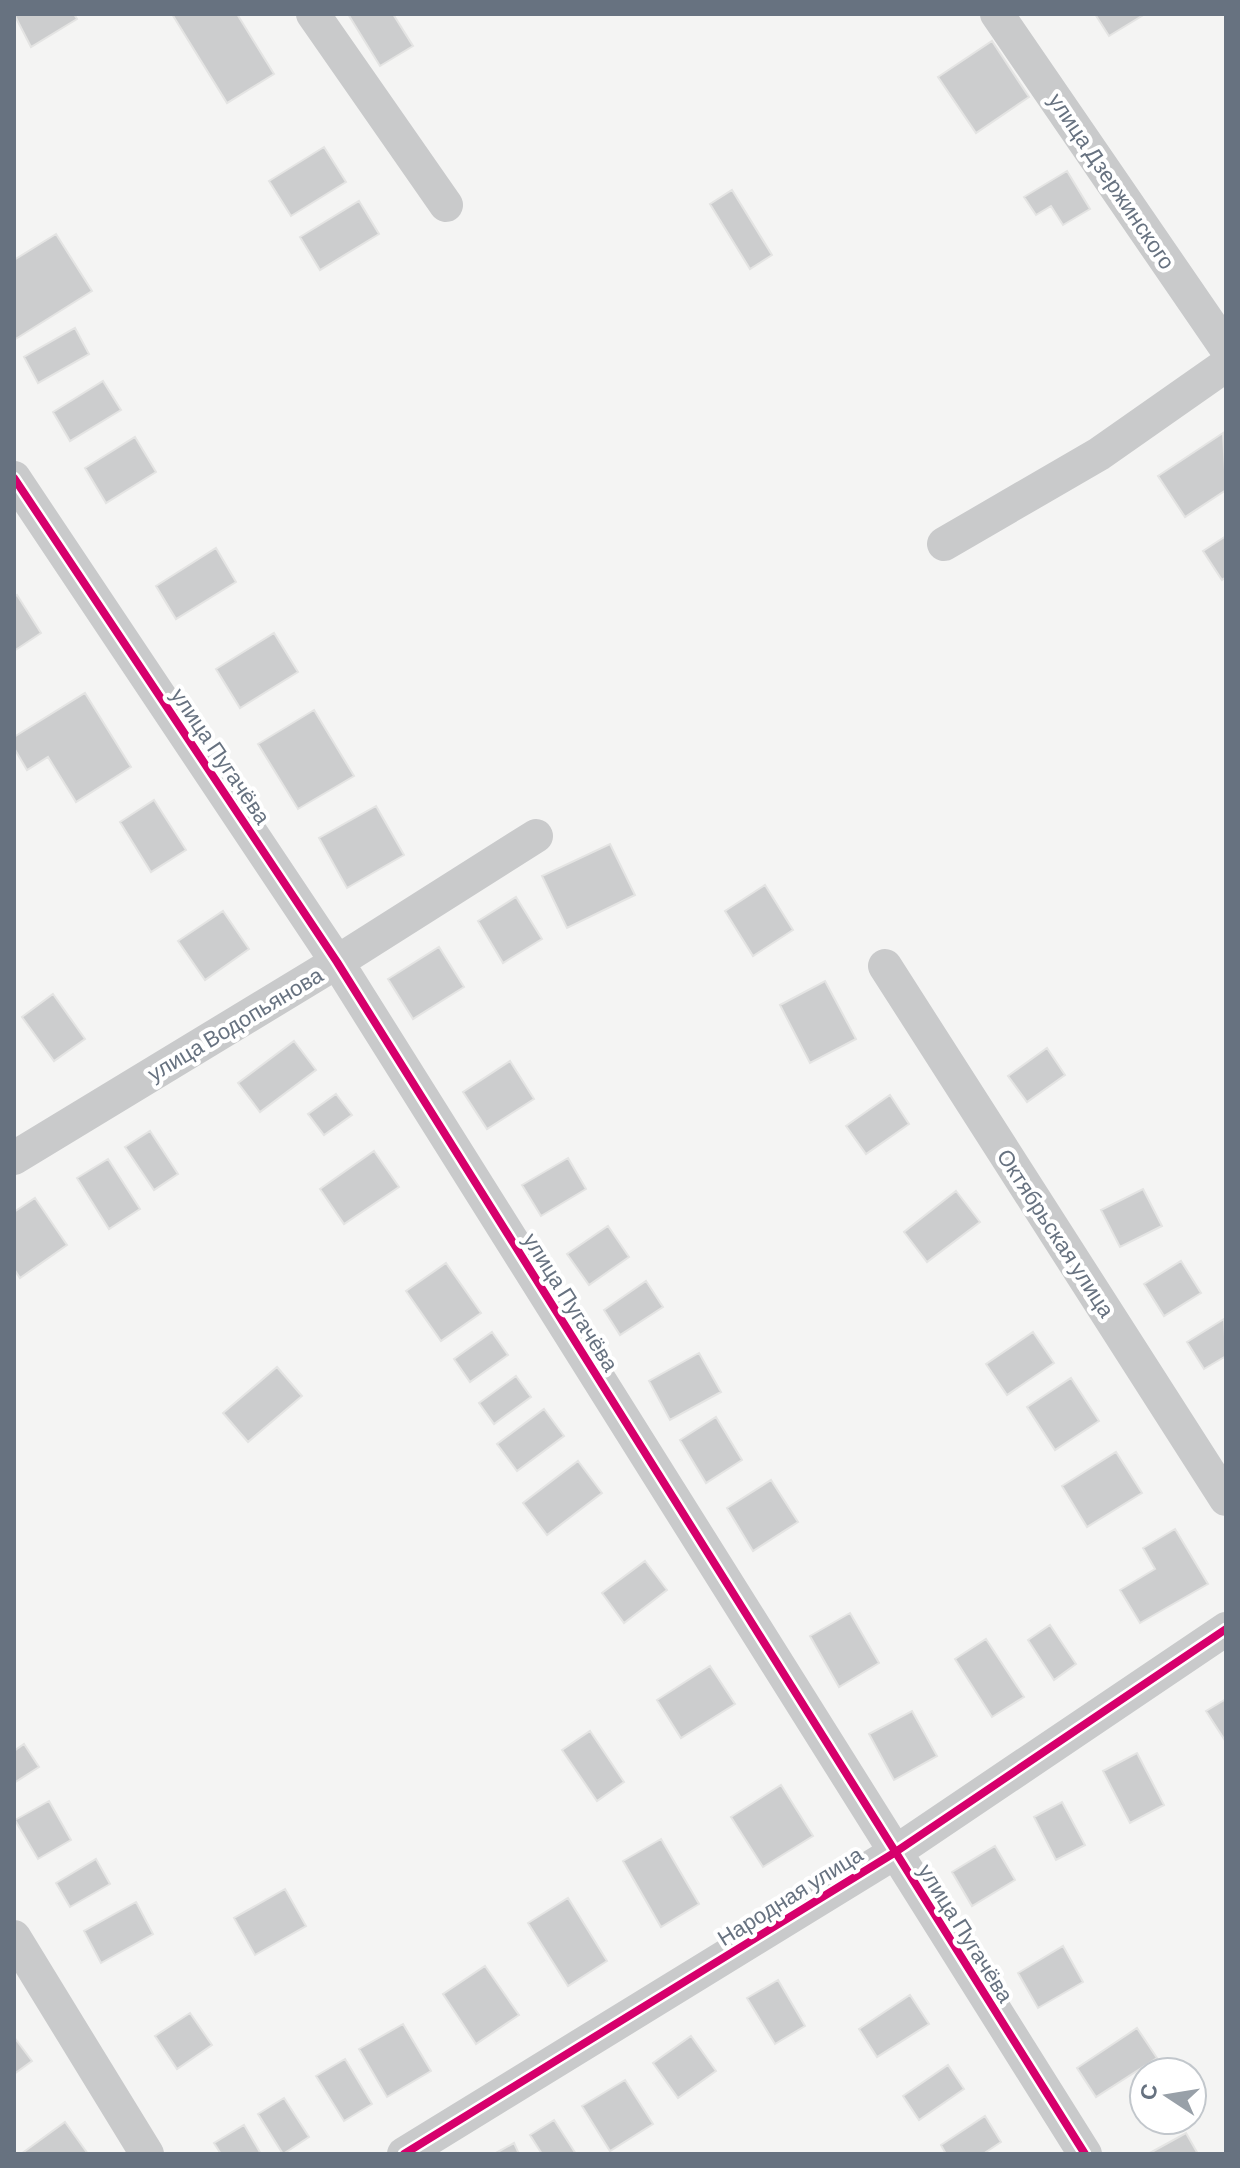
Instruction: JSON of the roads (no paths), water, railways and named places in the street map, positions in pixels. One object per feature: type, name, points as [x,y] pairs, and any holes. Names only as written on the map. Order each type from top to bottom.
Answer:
[{"type":"street","points":[[313,14],[446,205]]},
{"type":"street","name":"улица Дзержинского","points":[[997,14],[1226,348]]},
{"type":"street","points":[[944,544],[1099,454],[1226,365]]},
{"type":"street","name":"улица Пугачёва","points":[[14,478],[337,962],[1085,2154]]},
{"type":"street","name":"улица Водопьянова","points":[[14,1158],[337,962],[536,836]]},
{"type":"street","name":"Октябрьская улица","points":[[885,966],[1226,1499]]},
{"type":"street","name":"Народная улица","points":[[404,2154],[894,1853],[1226,1629]]},
{"type":"street","points":[[14,1937],[147,2154]]}]
